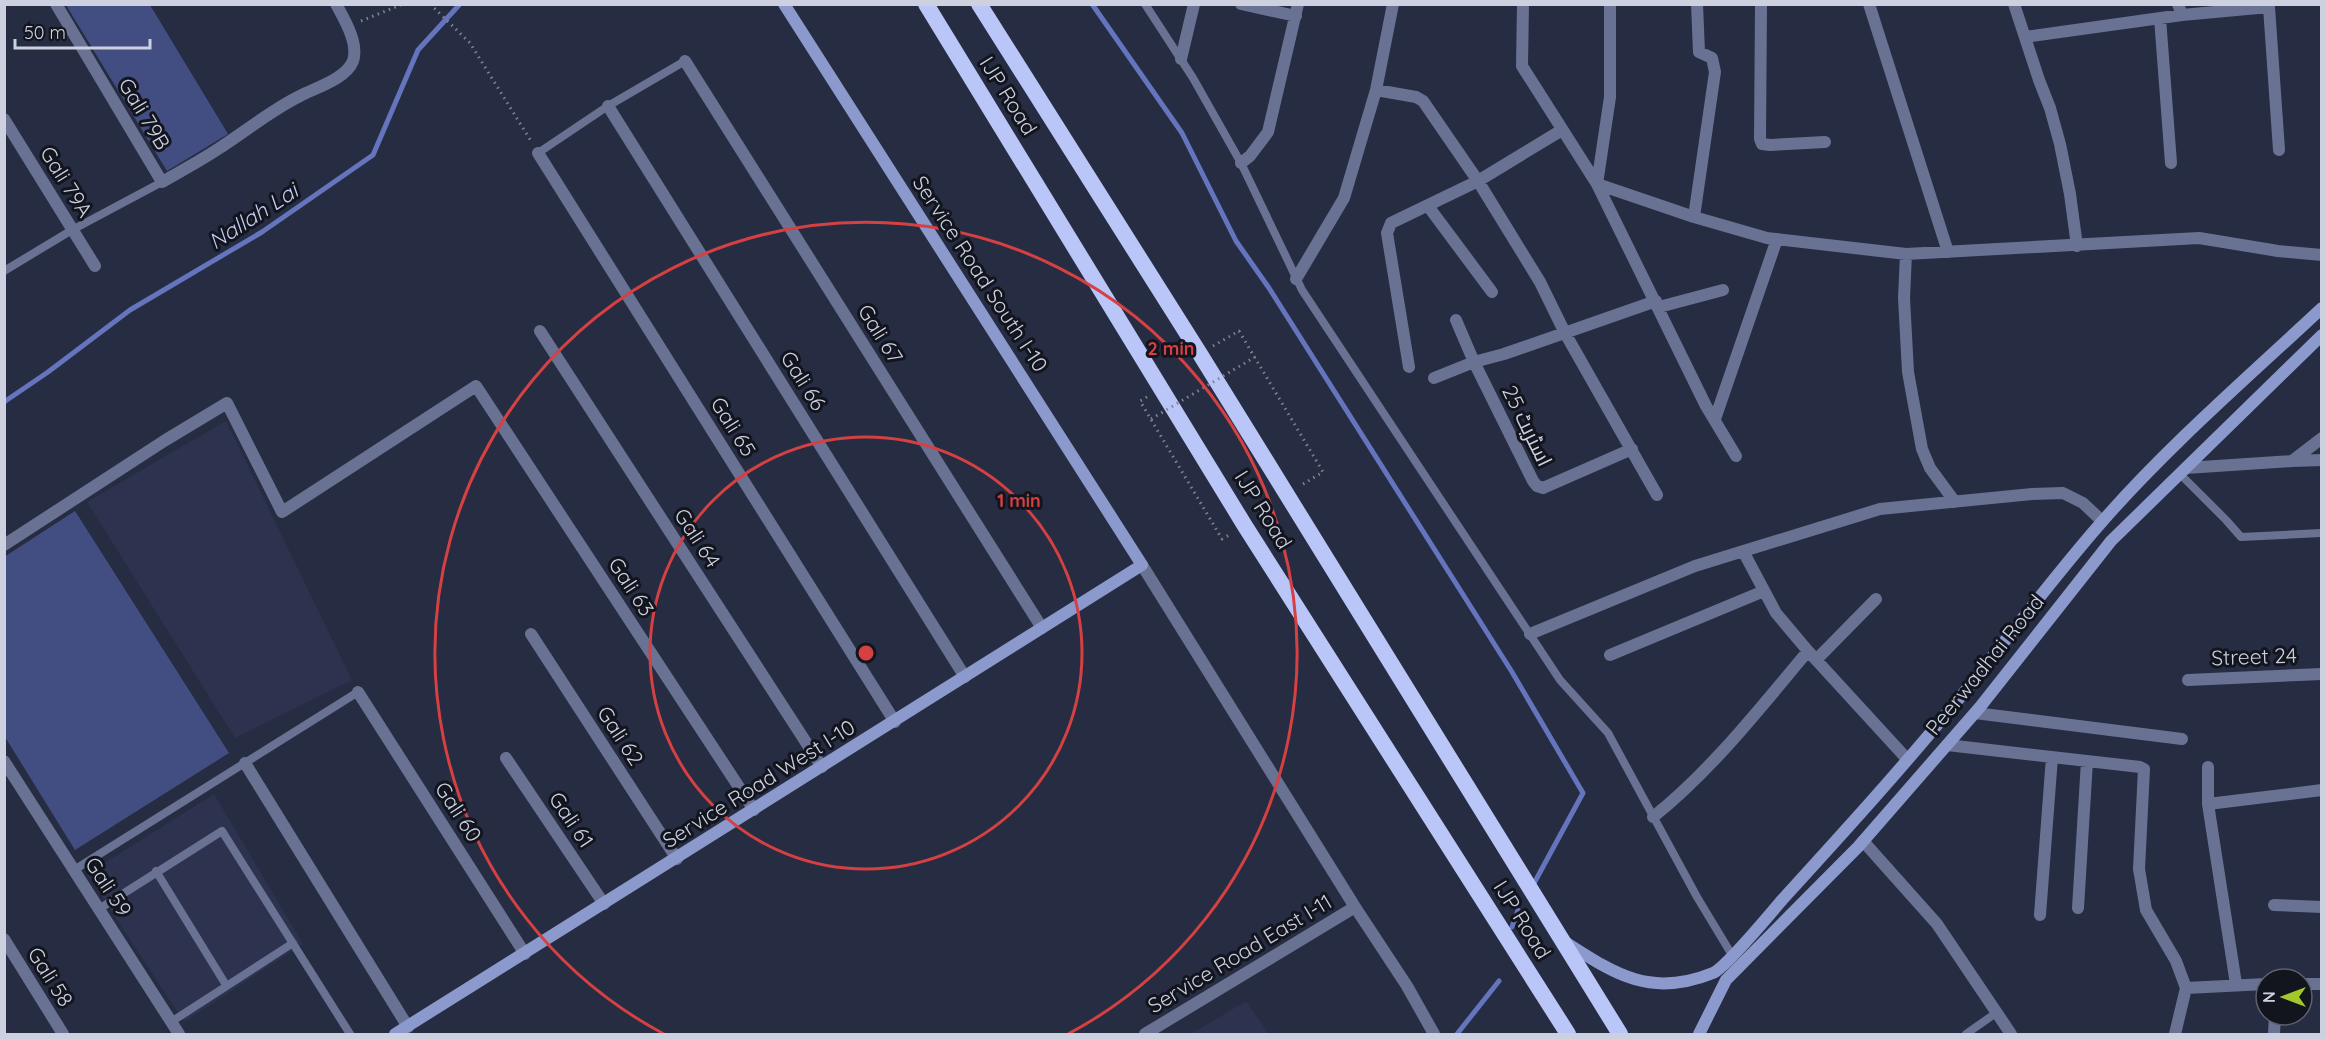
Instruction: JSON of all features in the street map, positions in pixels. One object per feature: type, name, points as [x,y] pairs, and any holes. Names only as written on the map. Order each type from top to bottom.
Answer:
[{"type":"highway","name":"IJP Road","points":[[926,4],[1245,526],[1568,1035]]},
{"type":"highway","name":"IJP Road","points":[[979,4],[1200,354],[1620,1035]]},
{"type":"main road","name":"Service Road South I-10","points":[[784,4],[1142,565]]},
{"type":"main road","points":[[1561,940],[1605,968],[1640,982],[1672,984],[1716,972],[1850,825],[1962,696],[2066,563],[2102,521],[2169,453],[2322,308]]},
{"type":"main road","name":"Peerwadhai Road","points":[[1699,1035],[1726,980],[1863,841],[1975,712],[2111,541],[2322,336]]},
{"type":"main road","points":[[2102,521],[2111,541]]},
{"type":"main road","name":"Service Road West I-10","points":[[395,1035],[1142,565]]},
{"type":"street","name":"Gali 79B","points":[[56,4],[162,182]]},
{"type":"street","points":[[162,182],[217,151],[298,97],[328,84],[353,62],[354,49],[348,26],[336,4]]},
{"type":"street","points":[[1180,59],[1194,4]]},
{"type":"street","points":[[1241,4],[1297,10],[1268,132],[1250,156],[1241,163]]},
{"type":"street","points":[[1296,279],[1344,198],[1376,90],[1393,4]]},
{"type":"street","points":[[1523,4],[1522,66],[1597,184],[1714,419],[1736,456]]},
{"type":"street","points":[[1597,184],[1610,97],[1610,4]]},
{"type":"street","points":[[1694,217],[1715,72],[1712,58],[1699,52],[1697,4]]},
{"type":"street","points":[[1761,4],[1760,139],[1762,144],[1825,142]]},
{"type":"street","points":[[1869,4],[1948,252]]},
{"type":"street","points":[[2014,4],[2060,144],[2077,246]]},
{"type":"street","points":[[2025,37],[2160,18],[2180,10],[2274,6],[2279,150]]},
{"type":"street","points":[[2160,18],[2171,163]]},
{"type":"street","name":"Gali 67","points":[[685,61],[1042,627]]},
{"type":"street","points":[[1376,90],[1416,97],[1423,101],[1478,181],[1540,282],[1565,333],[1657,495]]},
{"type":"street","name":"Gali 66","points":[[608,106],[965,677]]},
{"type":"street","name":"Gali 79A","points":[[4,119],[95,266]]},
{"type":"street","points":[[1409,367],[1387,233],[1391,223],[1478,181],[1562,130]]},
{"type":"street","name":"Gali 65","points":[[538,153],[895,722]]},
{"type":"street","points":[[1597,184],[1694,217],[1777,239],[1906,254],[2199,238],[2278,251],[2322,255]]},
{"type":"street","points":[[1428,206],[1492,292]]},
{"type":"street","points":[[1714,419],[1777,239]]},
{"type":"street","points":[[1906,254],[1904,298],[1908,372],[1922,449],[1930,468],[1955,502]]},
{"type":"street","points":[[1434,378],[1474,362],[1657,304],[1724,290]]},
{"type":"street","name":"اسٹریٹ 25","points":[[1456,320],[1474,362],[1537,486],[1543,488],[1632,449]]},
{"type":"street","name":"Gali 64","points":[[540,331],[822,767]]},
{"type":"street","name":"Gali 63","points":[[4,545],[227,403],[282,512],[476,386],[754,810]]},
{"type":"street","points":[[2292,461],[2322,438]]},
{"type":"street","points":[[2183,471],[2322,460]]},
{"type":"street","points":[[1530,634],[1695,566],[1880,509],[2062,494],[2083,503],[2102,521]]},
{"type":"street","points":[[1743,551],[1776,613],[1812,656],[1907,759]]},
{"type":"street","points":[[1142,565],[1355,907],[1407,986],[1434,1035]]},
{"type":"street","points":[[1610,655],[1764,591]]},
{"type":"street","points":[[1653,817],[1670,804],[1812,656],[1876,599]]},
{"type":"street","name":"Gali 62","points":[[531,634],[677,859]]},
{"type":"street","name":"Street 24","points":[[2188,680],[2322,674]]},
{"type":"street","name":"Gali 60","points":[[358,692],[525,954]]},
{"type":"street","points":[[1975,712],[2182,739]]},
{"type":"street","points":[[1947,745],[2144,769],[2139,869],[2146,910],[2176,961],[2186,988],[2175,1035]]},
{"type":"street","points":[[2040,915],[2052,757]]},
{"type":"street","name":"Gali 61","points":[[506,758],[604,904]]},
{"type":"street","name":"Gali 59","points":[[4,761],[179,1035]]},
{"type":"street","points":[[2078,908],[2087,761]]},
{"type":"street","points":[[245,763],[408,1027]]},
{"type":"street","points":[[2208,767],[2208,804],[2236,984]]},
{"type":"street","points":[[2208,804],[2322,790]]},
{"type":"street","points":[[1863,841],[1937,924],[2011,1035]]},
{"type":"street","points":[[2274,905],[2322,907]]},
{"type":"street","name":"Service Road East I-11","points":[[1145,1035],[1355,907]]},
{"type":"street","name":"Gali 58","points":[[4,939],[63,1035]]},
{"type":"street","points":[[2186,988],[2254,984]]},
{"type":"lane","points":[[1145,4],[1241,163],[1302,290],[1560,680],[1608,733],[1697,897],[1732,955]]},
{"type":"lane","points":[[538,153],[608,106],[685,61]]},
{"type":"lane","points":[[4,271],[72,230],[162,182]]},
{"type":"lane","points":[[2183,471],[2241,537],[2322,533]]},
{"type":"lane","points":[[74,870],[358,692]]},
{"type":"lane","points":[[99,909],[222,831],[350,1035]]},
{"type":"lane","points":[[156,871],[226,985]]},
{"type":"lane","points":[[171,1022],[292,943]]},
{"type":"lane","points":[[1966,1035],[1996,1013]]},
{"type":"path","points":[[348,26],[403,4]]},
{"type":"path","points":[[430,4],[470,43],[538,153]]},
{"type":"path","points":[[1200,354],[1239,331],[1255,357],[1323,472],[1286,494]]},
{"type":"path","points":[[1151,419],[1255,357]]},
{"type":"path","points":[[1140,401],[1222,539]]},
{"type":"shaded area","points":[[66,5],[150,5],[228,134],[167,171]]},
{"type":"shaded area","points":[[226,421],[352,680],[235,738],[87,502]]},
{"type":"shaded area","points":[[75,511],[229,753],[75,850],[5,737],[4,557]]},
{"type":"shaded area","points":[[214,794],[303,944],[184,1022],[87,874]]},
{"type":"shaded area","points":[[1246,1001],[1269,1034],[1191,1034]]},
{"type":"waterway","name":"Nallah Lai","points":[[4,402],[130,310],[262,232],[373,155],[418,50],[460,4]]},
{"type":"waterway","points":[[1092,4],[1182,133],[1236,241],[1269,288],[1512,672],[1583,793],[1532,887]]},
{"type":"waterway","points":[[1512,927],[1518,910]]},
{"type":"waterway","points":[[1457,1034],[1499,981]]}]
